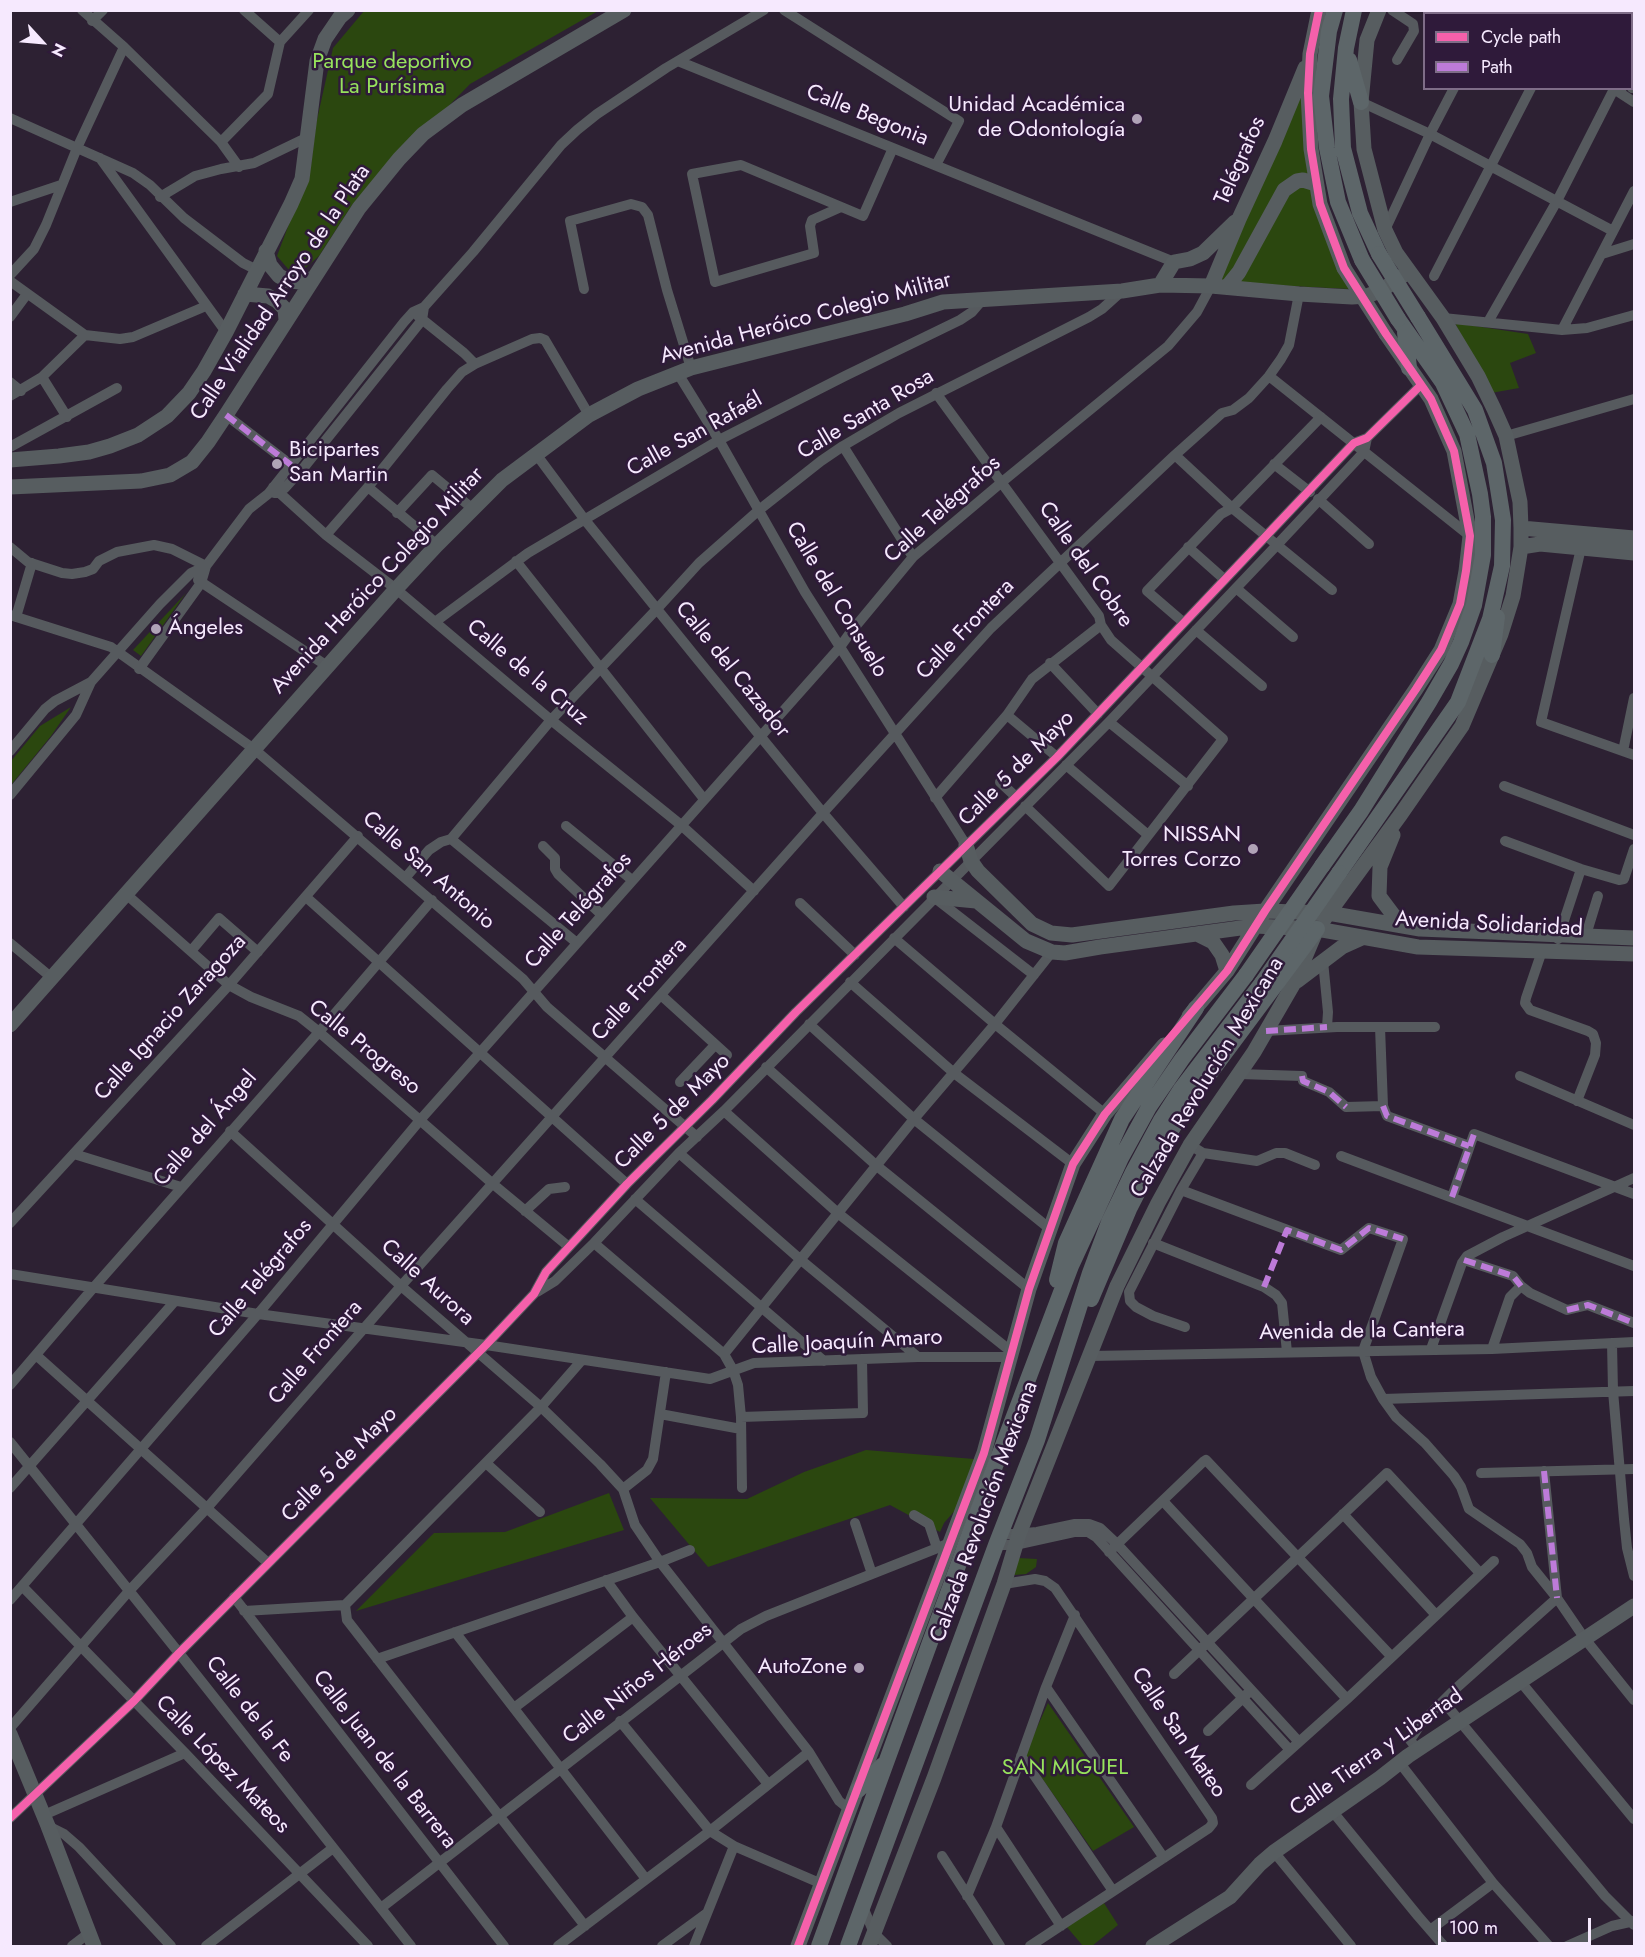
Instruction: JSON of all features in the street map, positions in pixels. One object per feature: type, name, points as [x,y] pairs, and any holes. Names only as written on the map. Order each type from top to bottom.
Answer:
[{"type":"main road","name":"Calzada Revolución Mexicana","points":[[819,1947],[887,1761],[991,1456],[1071,1266],[1121,1158],[1149,1107],[1182,1059],[1246,975],[1361,811],[1451,664],[1467,626],[1481,573],[1483,555],[1483,517],[1476,467],[1467,434],[1443,383],[1401,324],[1362,260],[1338,202],[1321,96],[1329,31],[1335,10]]},
{"type":"main road","points":[[1354,10],[1346,48],[1341,99],[1343,148],[1360,213],[1379,254],[1475,410],[1494,463],[1503,520],[1503,549],[1492,655]]},
{"type":"main road","points":[[1346,48],[1361,102]]},
{"type":"main road","points":[[1401,324],[1409,368]]},
{"type":"main road","name":"Calzada Revolución Mexicana","points":[[848,1947],[1037,1440],[1090,1273],[1109,1222],[1132,1172],[1181,1089],[1262,983],[1458,702],[1490,619],[1499,583]]},
{"type":"main road","points":[[1063,1360],[1130,1207],[1158,1152],[1187,1104],[1317,929]]},
{"type":"main road","points":[[1050,1320],[1065,1243],[1092,1182],[1122,1119],[1196,1008]]},
{"type":"main road","points":[[858,1790],[887,1761]]},
{"type":"street","points":[[82,10],[124,47],[221,142],[239,167]]},
{"type":"street","points":[[93,21],[103,10]]},
{"type":"street","points":[[244,10],[280,42]]},
{"type":"street","points":[[221,142],[268,94],[280,42],[309,10]]},
{"type":"street","name":"Calle Vialidad Arroyo de la Plata","points":[[10,460],[89,452],[110,446],[138,435],[167,416],[189,393],[226,332],[302,179],[316,62],[325,39],[340,17],[348,10]]},
{"type":"street","name":"Calle Vialidad Arroyo de la Plata","points":[[10,487],[141,481],[170,475],[192,462],[226,415],[359,208],[399,159],[423,134],[462,105],[624,10]]},
{"type":"street","points":[[273,491],[291,465],[413,312],[424,307],[577,130],[597,114],[678,61],[764,10]]},
{"type":"street","points":[[784,10],[959,121],[936,165]]},
{"type":"street","name":"Calzada Revolución Mexicana","points":[[872,1940],[934,1778],[1004,1584],[1017,1539],[1117,1286],[1158,1203],[1196,1149],[1294,983],[1317,929],[1462,726],[1501,634],[1513,596],[1521,547],[1520,501],[1506,436],[1478,376],[1443,318],[1396,253],[1385,230],[1364,149],[1361,102],[1367,40],[1379,10]]},
{"type":"street","points":[[1392,10],[1413,24],[1414,31],[1397,60]]},
{"type":"street","points":[[1477,10],[1484,12]]},
{"type":"street","points":[[1310,54],[1315,14]]},
{"type":"street","points":[[10,275],[34,249],[46,225],[61,184],[124,47]]},
{"type":"street","name":"Calzada Revolución Mexicana","points":[[798,1947],[858,1790],[943,1546],[991,1456],[1012,1355],[1029,1289],[1073,1164],[1105,1114],[1227,971],[1265,910],[1442,650],[1460,604],[1470,536],[1454,451],[1431,399],[1344,268],[1320,204],[1311,149],[1308,93],[1310,54]]},
{"type":"street","name":"Telégrafos","points":[[1219,287],[1239,219],[1275,141],[1310,54]]},
{"type":"street","name":"Calle Begonia","points":[[678,61],[1174,262]]},
{"type":"street","points":[[1385,230],[1453,90]]},
{"type":"street","points":[[1434,276],[1530,90]]},
{"type":"street","points":[[1488,322],[1557,201],[1612,90]]},
{"type":"street","points":[[1615,90],[1635,102]]},
{"type":"street","points":[[1361,102],[1430,134],[1613,231]]},
{"type":"street","points":[[10,118],[134,173],[192,224],[243,263],[257,270]]},
{"type":"street","points":[[160,197],[195,176],[264,159],[306,138]]},
{"type":"street","points":[[842,207],[812,220],[810,226],[814,253],[715,282],[692,174],[741,165],[842,207],[863,216],[893,148]]},
{"type":"street","points":[[99,158],[226,332]]},
{"type":"street","points":[[1219,287],[1239,272],[1284,190],[1297,181],[1303,180],[1316,184]]},
{"type":"street","points":[[10,202],[61,184]]},
{"type":"street","points":[[1562,330],[1635,190]]},
{"type":"street","name":"Calle del Consuelo","points":[[584,289],[570,221],[631,204],[642,207],[648,215],[668,290],[684,370],[719,440],[805,592],[966,845]]},
{"type":"street","points":[[1160,285],[1174,262],[1190,259],[1203,253],[1239,219]]},
{"type":"street","points":[[1602,254],[1635,244]]},
{"type":"street","points":[[266,251],[272,269],[279,276],[290,281],[301,282],[314,278]]},
{"type":"street","name":"Avenida Heróico Colegio Militar","points":[[10,1025],[396,589],[502,480],[589,415],[638,389],[684,370],[905,314],[943,302],[1122,291],[1160,285],[1352,297],[1367,296],[1382,290],[1409,271]]},
{"type":"street","points":[[10,281],[85,335],[120,339],[134,336],[206,306]]},
{"type":"street","name":"Calle Telégrafos","points":[[10,1600],[258,1314],[479,1052],[840,647],[913,557],[1168,346],[1219,287]]},
{"type":"street","name":"Calle Santa Rosa","points":[[406,877],[429,850],[451,838],[551,720],[699,563],[759,510],[843,446],[936,393],[1089,317],[1122,291]]},
{"type":"street","points":[[10,317],[27,294]]},
{"type":"street","points":[[245,294],[268,296],[277,301],[285,309],[286,320]]},
{"type":"street","name":"Calle Frontera","points":[[10,1728],[82,1648],[129,1591],[207,1508],[604,1058],[991,628],[1175,455],[1222,413],[1233,410],[1249,398],[1269,376],[1289,345],[1299,294]]},
{"type":"street","name":"Calle San Rafaél","points":[[435,622],[516,561],[719,440],[960,320],[972,312],[984,298]]},
{"type":"street","points":[[139,669],[201,583],[206,566],[249,509],[305,466],[422,320],[424,307]]},
{"type":"street","points":[[413,312],[475,364]]},
{"type":"street","points":[[1443,318],[1562,330],[1587,328],[1635,315]]},
{"type":"street","points":[[10,396],[42,377],[85,335]]},
{"type":"street","points":[[326,535],[368,488],[447,388],[462,372],[475,364],[532,339],[545,340],[589,415]]},
{"type":"street","points":[[1269,376],[1470,536]]},
{"type":"street","points":[[42,377],[67,417]]},
{"type":"street","points":[[10,382],[21,391]]},
{"type":"street","name":"Calle 5 de Mayo","points":[[946,875],[971,861],[1109,722],[1276,546],[1354,443],[1367,438],[1421,385]]},
{"type":"street","points":[[10,447],[117,388]]},
{"type":"street","name":"Calle del Cobre","points":[[936,393],[1100,616],[1101,625],[1111,640],[1223,739],[1188,786]]},
{"type":"street","points":[[1506,436],[1635,399]]},
{"type":"street","points":[[226,415],[291,465]]},
{"type":"street","points":[[1183,622],[1147,591],[1221,514],[1232,508],[1321,417]]},
{"type":"street","points":[[1364,452],[1367,438]]},
{"type":"street","points":[[843,446],[913,557]]},
{"type":"street","name":"Calle 5 de Mayo","points":[[534,1293],[555,1281],[594,1243],[679,1154],[894,938],[928,893],[946,875],[966,845],[1057,757],[1224,579],[1266,537],[1364,452]]},
{"type":"street","name":"Calle del Cazador","points":[[536,454],[585,520],[823,813],[904,906]]},
{"type":"street","points":[[1175,455],[1276,546],[1332,590]]},
{"type":"street","points":[[1274,464],[1369,544]]},
{"type":"street","points":[[398,513],[432,475],[473,509]]},
{"type":"street","points":[[368,488],[437,546]]},
{"type":"street","name":"Calle de la Cruz","points":[[273,491],[396,589],[551,720],[681,825],[754,891]]},
{"type":"street","points":[[1521,528],[1635,538]]},
{"type":"street","points":[[1521,547],[1540,544],[1635,553]]},
{"type":"street","points":[[10,547],[32,563],[72,574],[93,569],[99,561],[117,552],[153,545],[172,549],[206,566]]},
{"type":"street","points":[[1188,547],[1224,579]]},
{"type":"street","points":[[1581,548],[1541,722],[1635,755]]},
{"type":"street","points":[[516,561],[599,669],[704,799]]},
{"type":"street","points":[[13,616],[32,563]]},
{"type":"street","points":[[10,795],[76,715],[91,682],[160,604],[191,573],[206,566]]},
{"type":"street","points":[[191,573],[201,583],[327,666]]},
{"type":"street","points":[[1236,588],[1293,637]]},
{"type":"street","name":"Calle San Antonio","points":[[13,616],[111,647],[254,749],[523,979],[547,1007],[697,1137]]},
{"type":"street","points":[[935,798],[1007,716],[1032,679],[1101,625]]},
{"type":"street","points":[[1196,630],[1262,686]]},
{"type":"street","points":[[1050,663],[1098,714]]},
{"type":"street","points":[[10,751],[45,709],[55,701],[91,682]]},
{"type":"street","points":[[1623,751],[1635,698]]},
{"type":"street","points":[[1007,716],[1057,757]]},
{"type":"street","points":[[1025,806],[1109,886],[1188,786],[1109,722]]},
{"type":"street","points":[[1066,765],[1148,835]]},
{"type":"street","points":[[1000,782],[1015,796]]},
{"type":"street","points":[[1504,786],[1635,835]]},
{"type":"street","points":[[1401,814],[1380,867],[1379,896],[1394,915],[1420,929]]},
{"type":"street","points":[[566,826],[632,880]]},
{"type":"street","name":"Calle Ignacio Zaragoza","points":[[10,1223],[230,985],[358,836]]},
{"type":"street","points":[[451,838],[576,943]]},
{"type":"street","points":[[1505,842],[1619,880],[1624,879],[1632,867],[1635,849]]},
{"type":"street","name":"Avenida Solidaridad","points":[[966,845],[971,861],[978,871],[1032,924],[1051,933],[1072,935],[1265,910],[1328,914],[1420,929],[1635,954]]},
{"type":"street","points":[[543,846],[555,858],[555,869],[558,874],[602,915]]},
{"type":"street","points":[[1577,1101],[1595,1055],[1596,1043],[1593,1034],[1530,1010],[1526,998],[1552,946],[1581,869]]},
{"type":"street","name":"Avenida Solidaridad","points":[[946,875],[1026,941],[1052,952],[1065,953],[1255,926],[1317,929],[1418,947],[1552,946],[1586,935],[1635,938]]},
{"type":"street","points":[[928,893],[976,901]]},
{"type":"street","points":[[928,893],[1034,975]]},
{"type":"street","name":"Calle 5 de Mayo","points":[[10,1818],[134,1701],[486,1345],[534,1293],[546,1272],[627,1184],[796,1012],[904,906],[928,893]]},
{"type":"street","name":"Calle Progreso","points":[[126,894],[230,985],[251,997],[298,1016],[319,1032],[569,1247]]},
{"type":"street","points":[[1586,935],[1598,896]]},
{"type":"street","points":[[306,897],[627,1184]]},
{"type":"street","name":"Calle del Ángel","points":[[10,1385],[432,900]]},
{"type":"street","points":[[800,903],[855,955]]},
{"type":"street","points":[[191,951],[219,918],[258,952]]},
{"type":"street","points":[[1197,934],[1213,942],[1222,955],[1227,971]]},
{"type":"street","points":[[894,938],[1105,1114]]},
{"type":"street","points":[[1294,983],[1342,947],[1362,938]]},
{"type":"street","points":[[10,943],[52,978]]},
{"type":"street","points":[[724,1354],[1052,952]]},
{"type":"street","points":[[1323,961],[1328,1012],[1327,1028]]},
{"type":"street","points":[[850,982],[954,1073],[1073,1164]]},
{"type":"street","points":[[662,996],[727,1055]]},
{"type":"street","points":[[809,1024],[914,1119],[1050,1229]]},
{"type":"street","points":[[1380,1026],[1383,1106],[1387,1116],[1469,1146]]},
{"type":"street","points":[[1266,1031],[1380,1026],[1435,1027]]},
{"type":"street","points":[[680,1082],[715,1045]]},
{"type":"street","points":[[766,1067],[877,1166],[1029,1289]]},
{"type":"street","points":[[1239,1074],[1302,1076],[1303,1081],[1329,1092],[1346,1107],[1383,1106]]},
{"type":"street","points":[[1520,1076],[1635,1125]]},
{"type":"street","points":[[724,1111],[839,1214],[1012,1355]]},
{"type":"street","name":"Calle Aurora","points":[[230,1131],[477,1354],[541,1407],[623,1489]]},
{"type":"street","points":[[1452,1197],[1474,1134],[1635,1194]]},
{"type":"street","points":[[1185,1327],[1153,1316],[1136,1307],[1130,1301],[1129,1292],[1181,1190],[1196,1149],[1257,1161],[1276,1153],[1285,1153],[1315,1165]]},
{"type":"street","points":[[74,1154],[181,1187]]},
{"type":"street","points":[[679,1154],[801,1260],[918,1357]]},
{"type":"street","points":[[1341,1156],[1635,1266]]},
{"type":"street","points":[[1431,1350],[1464,1260],[1472,1252],[1635,1178]]},
{"type":"street","points":[[525,1211],[549,1189],[565,1187]]},
{"type":"street","points":[[1181,1190],[1341,1250],[1369,1228],[1403,1239],[1363,1351],[1371,1377],[1396,1417],[1425,1443],[1454,1476],[1461,1487],[1468,1509],[1520,1544],[1527,1552],[1532,1567],[1585,1639],[1635,1701]]},
{"type":"street","points":[[635,1199],[824,1360]]},
{"type":"street","points":[[594,1243],[724,1354],[738,1384],[742,1488]]},
{"type":"street","points":[[1153,1243],[1264,1287],[1276,1295],[1282,1303],[1287,1352]]},
{"type":"street","points":[[1464,1260],[1513,1276],[1530,1293],[1567,1310],[1588,1305],[1635,1323]]},
{"type":"street","name":"Calle Joaquín Amaro","points":[[10,1274],[258,1314],[710,1379],[754,1363],[1012,1355]]},
{"type":"street","points":[[1492,1349],[1510,1297],[1521,1286]]},
{"type":"street","points":[[10,1488],[174,1301]]},
{"type":"street","name":"Avenida de la Cantera","points":[[1090,1356],[1492,1349],[1635,1342]]},
{"type":"street","points":[[1612,1343],[1613,1391],[1627,1548],[1635,1576]]},
{"type":"street","points":[[36,1355],[268,1563]]},
{"type":"street","points":[[741,1417],[863,1413],[862,1359]]},
{"type":"street","points":[[244,1611],[345,1605],[541,1407],[582,1360]]},
{"type":"street","points":[[666,1372],[653,1459],[647,1470],[623,1489],[635,1525],[660,1562],[809,1752],[839,1801],[850,1810]]},
{"type":"street","points":[[1383,1399],[1635,1391]]},
{"type":"street","points":[[660,1414],[741,1429]]},
{"type":"street","name":"Calle de la Fe","points":[[10,1442],[411,1947]]},
{"type":"street","points":[[1113,1548],[1206,1461],[1391,1656]]},
{"type":"street","points":[[486,1463],[540,1512]]},
{"type":"street","points":[[1481,1473],[1635,1469]]},
{"type":"street","points":[[1544,1471],[1557,1598]]},
{"type":"street","points":[[1174,1674],[1387,1473],[1480,1574]]},
{"type":"street","points":[[1163,1501],[1347,1699]]},
{"type":"street","points":[[1343,1514],[1436,1615]]},
{"type":"street","points":[[914,1515],[928,1524],[943,1546]]},
{"type":"street","points":[[855,1522],[872,1574]]},
{"type":"street","points":[[998,1540],[1074,1532],[1089,1528],[1113,1548],[1247,1694],[1299,1742]]},
{"type":"street","name":"Calle Niños Héroes","points":[[381,1908],[723,1642],[766,1616],[943,1546]]},
{"type":"street","points":[[377,1659],[690,1550]]},
{"type":"street","points":[[1251,1785],[1347,1699],[1494,1561]]},
{"type":"street","name":"Calle San Mateo","points":[[1004,1584],[1035,1579],[1045,1581],[1055,1588],[1212,1818],[1213,1823],[1209,1828],[1029,1947]]},
{"type":"street","points":[[606,1580],[633,1617],[768,1784]]},
{"type":"street","name":"Calle López Mateos","points":[[22,1586],[185,1753],[368,1947]]},
{"type":"street","name":"Calle Juan de la Barrera","points":[[234,1598],[504,1947]]},
{"type":"street","points":[[1417,1749],[1410,1740],[1423,1720],[1557,1598]]},
{"type":"street","points":[[345,1605],[347,1620],[501,1815],[585,1926]]},
{"type":"street","name":"Calle Tierra y Libertad","points":[[1154,1947],[1230,1897],[1274,1852],[1380,1779],[1417,1749],[1635,1606]]},
{"type":"street","points":[[967,1896],[996,1827],[1046,1687],[1075,1615]]},
{"type":"street","points":[[514,1708],[633,1617]]},
{"type":"street","points":[[455,1632],[646,1879]]},
{"type":"street","points":[[1520,1681],[1635,1819]]},
{"type":"street","points":[[1046,1687],[1164,1858]]},
{"type":"street","points":[[1208,1731],[1247,1694]]},
{"type":"street","points":[[1247,1694],[1290,1750]]},
{"type":"street","points":[[1443,1701],[1605,1896],[1634,1923]]},
{"type":"street","points":[[620,1721],[710,1831],[734,1846],[822,1884]]},
{"type":"street","points":[[10,1734],[91,1940],[72,1947]]},
{"type":"street","points":[[558,1947],[809,1752]]},
{"type":"street","points":[[46,1821],[185,1753]]},
{"type":"street","points":[[1021,1756],[1113,1891]]},
{"type":"street","points":[[1399,1762],[1493,1883],[1549,1947]]},
{"type":"street","points":[[1333,1812],[1444,1947]]},
{"type":"street","points":[[46,1821],[79,1848],[171,1947]]},
{"type":"street","points":[[996,1827],[1061,1926]]},
{"type":"street","points":[[694,1947],[734,1846]]},
{"type":"street","points":[[206,1947],[333,1848]]},
{"type":"street","points":[[1274,1852],[1351,1947]]},
{"type":"street","points":[[942,1856],[1000,1947]]},
{"type":"street","points":[[1430,1930],[1493,1883]]},
{"type":"street","points":[[863,1907],[872,1940],[887,1947]]},
{"type":"street","points":[[662,1947],[707,1913]]},
{"type":"street","points":[[1567,1947],[1612,1926],[1634,1923]]},
{"type":"green space","name":"Parque deportivo La Purísima","points":[[364,11],[598,11],[470,84],[352,205],[319,256],[302,271],[289,270],[277,256],[311,165],[316,124],[333,48]]},
{"type":"green space","points":[[1304,96],[1304,120],[1349,289],[1214,282],[1299,100]]},
{"type":"green space","points":[[1455,323],[1528,334],[1536,353],[1510,363],[1519,388],[1491,393]]},
{"type":"green space","points":[[186,593],[141,656],[133,650]]},
{"type":"green space","points":[[71,707],[51,736],[11,785],[11,761],[40,726]]},
{"type":"green space","points":[[866,1450],[974,1459],[958,1507],[944,1523],[940,1532],[890,1505],[708,1567],[650,1498],[747,1499],[804,1472]]},
{"type":"green space","points":[[609,1493],[624,1530],[356,1611],[434,1533],[505,1532]]},
{"type":"green space","points":[[1018,1558],[1037,1559],[1036,1567],[1026,1574],[1014,1575]]},
{"type":"green space","name":"SAN MIGUEL","points":[[1048,1703],[1134,1827],[1093,1851],[1025,1754]]},
{"type":"green space","points":[[1104,1903],[1118,1925],[1092,1946],[1083,1946],[1066,1926]]},
{"type":"marked path","points":[[226,415],[291,465]]},
{"type":"marked path","points":[[1266,1031],[1327,1027]]},
{"type":"marked path","points":[[1302,1076],[1303,1081],[1329,1092],[1346,1107]]},
{"type":"marked path","points":[[1383,1106],[1387,1116],[1469,1146]]},
{"type":"marked path","points":[[1452,1197],[1474,1134]]},
{"type":"marked path","points":[[1264,1287],[1287,1230],[1341,1250],[1369,1228],[1403,1239]]},
{"type":"marked path","points":[[1464,1260],[1513,1276],[1521,1286]]},
{"type":"marked path","points":[[1567,1310],[1588,1305],[1634,1323]]},
{"type":"marked path","points":[[1544,1471],[1557,1598]]},
{"type":"cycle path","points":[[798,1946],[984,1453],[1029,1289],[1073,1164],[1105,1114],[1227,971],[1441,650],[1460,604],[1470,536],[1454,451],[1431,399],[1344,268],[1320,204],[1311,149],[1308,93],[1310,54],[1319,10]]},
{"type":"cycle path","points":[[10,1818],[134,1701],[486,1345],[534,1294],[546,1272],[627,1184],[796,1012],[1057,757],[1354,443],[1367,438],[1421,385]]},
{"type":"place","name":"Unidad Académica de Odontología","points":[[1137,119]]},
{"type":"place","name":"Bicipartes San Martin","points":[[277,464]]},
{"type":"place","name":"Ángeles","points":[[156,629]]},
{"type":"place","name":"NISSAN Torres Corzo","points":[[1253,849]]},
{"type":"place","name":"AutoZone","points":[[859,1668]]}]
